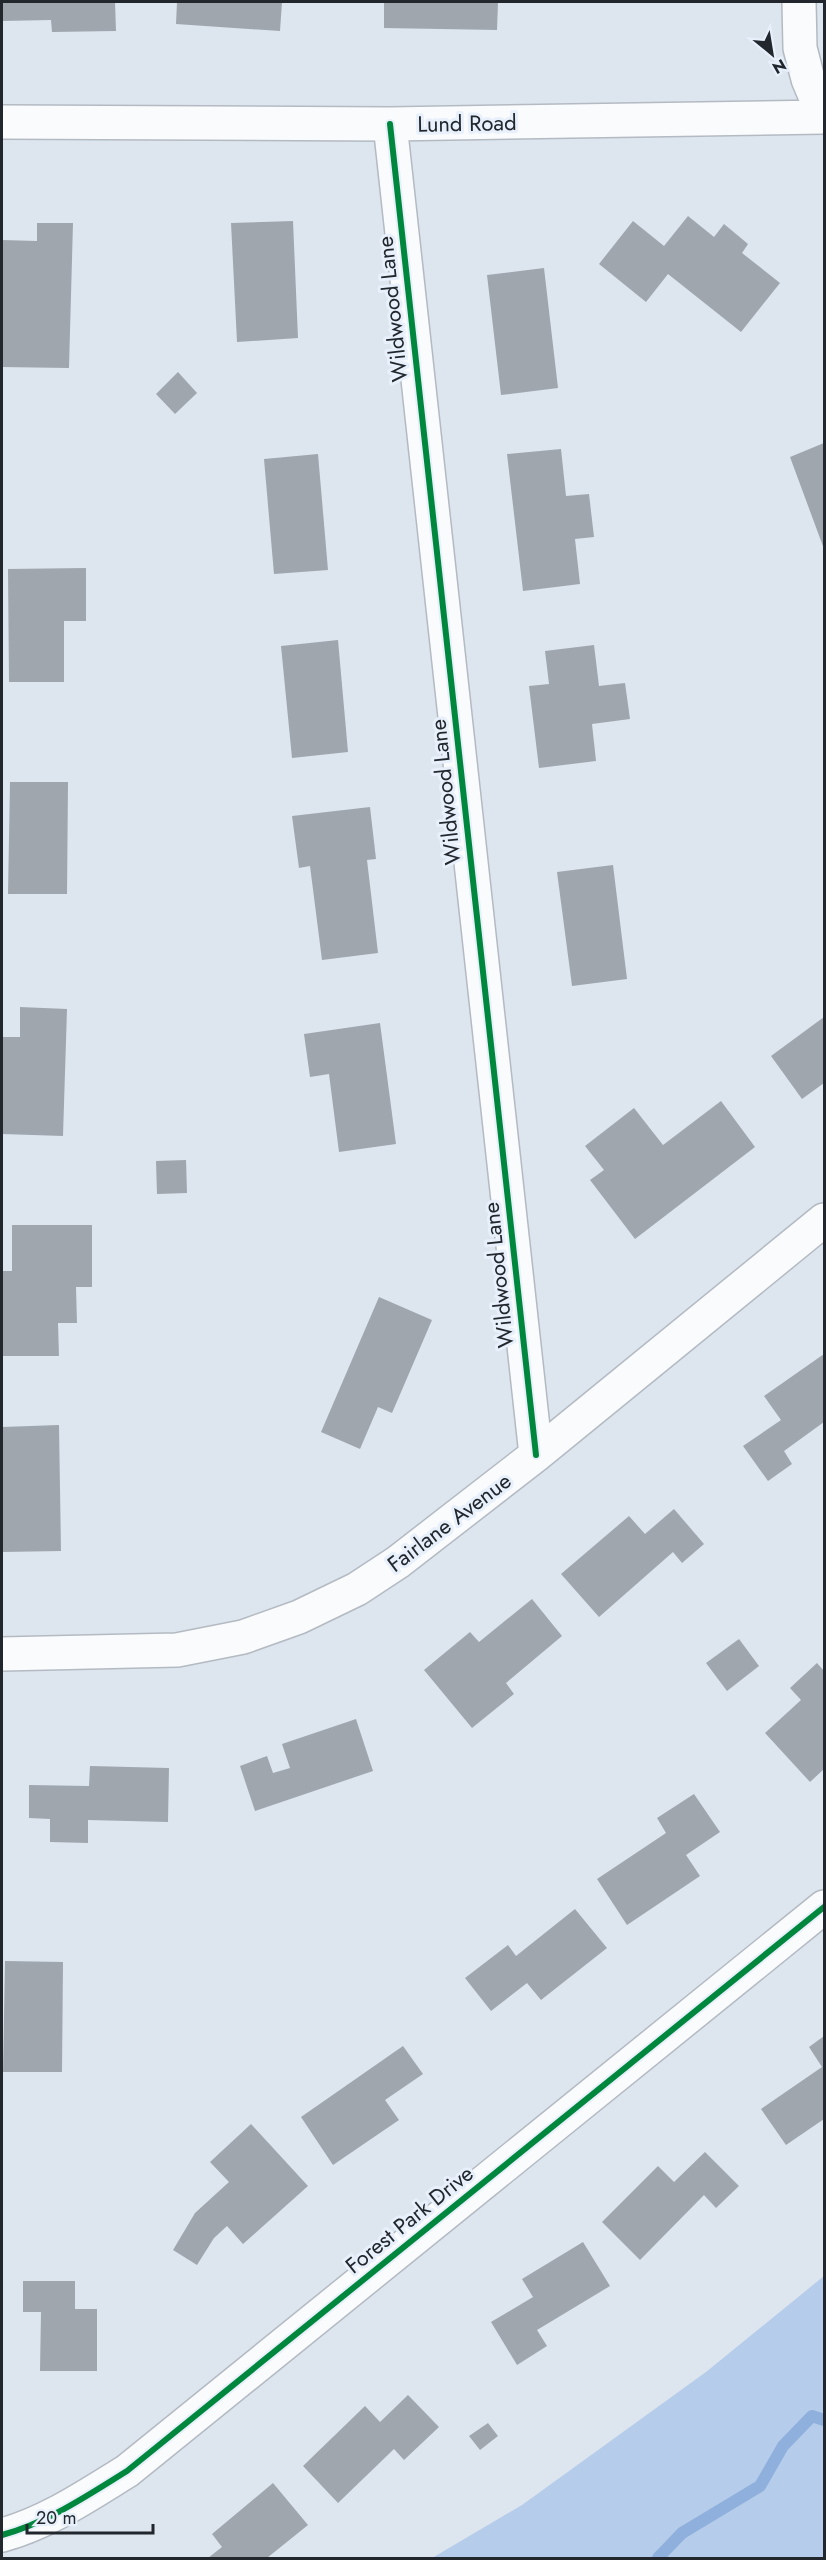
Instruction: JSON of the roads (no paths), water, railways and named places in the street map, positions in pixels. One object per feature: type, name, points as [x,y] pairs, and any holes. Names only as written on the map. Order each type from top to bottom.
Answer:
[{"type":"street","points":[[799,2],[800,48],[808,79],[825,117]]},
{"type":"street","name":"Lund Road","points":[[2,122],[390,124],[825,117]]},
{"type":"street","name":"Wildwood Lane","points":[[390,124],[536,1455]]},
{"type":"street","name":"Fairlane Avenue","points":[[2,1654],[177,1650],[243,1637],[299,1617],[357,1589],[398,1562],[536,1455],[825,1220]]},
{"type":"street","name":"Forest Park Drive","points":[[2,2535],[18,2531],[83,2499],[127,2471],[825,1907]]},
{"type":"waterway","points":[[658,2558],[682,2533],[760,2486],[783,2446],[812,2416],[824,2420]]}]
